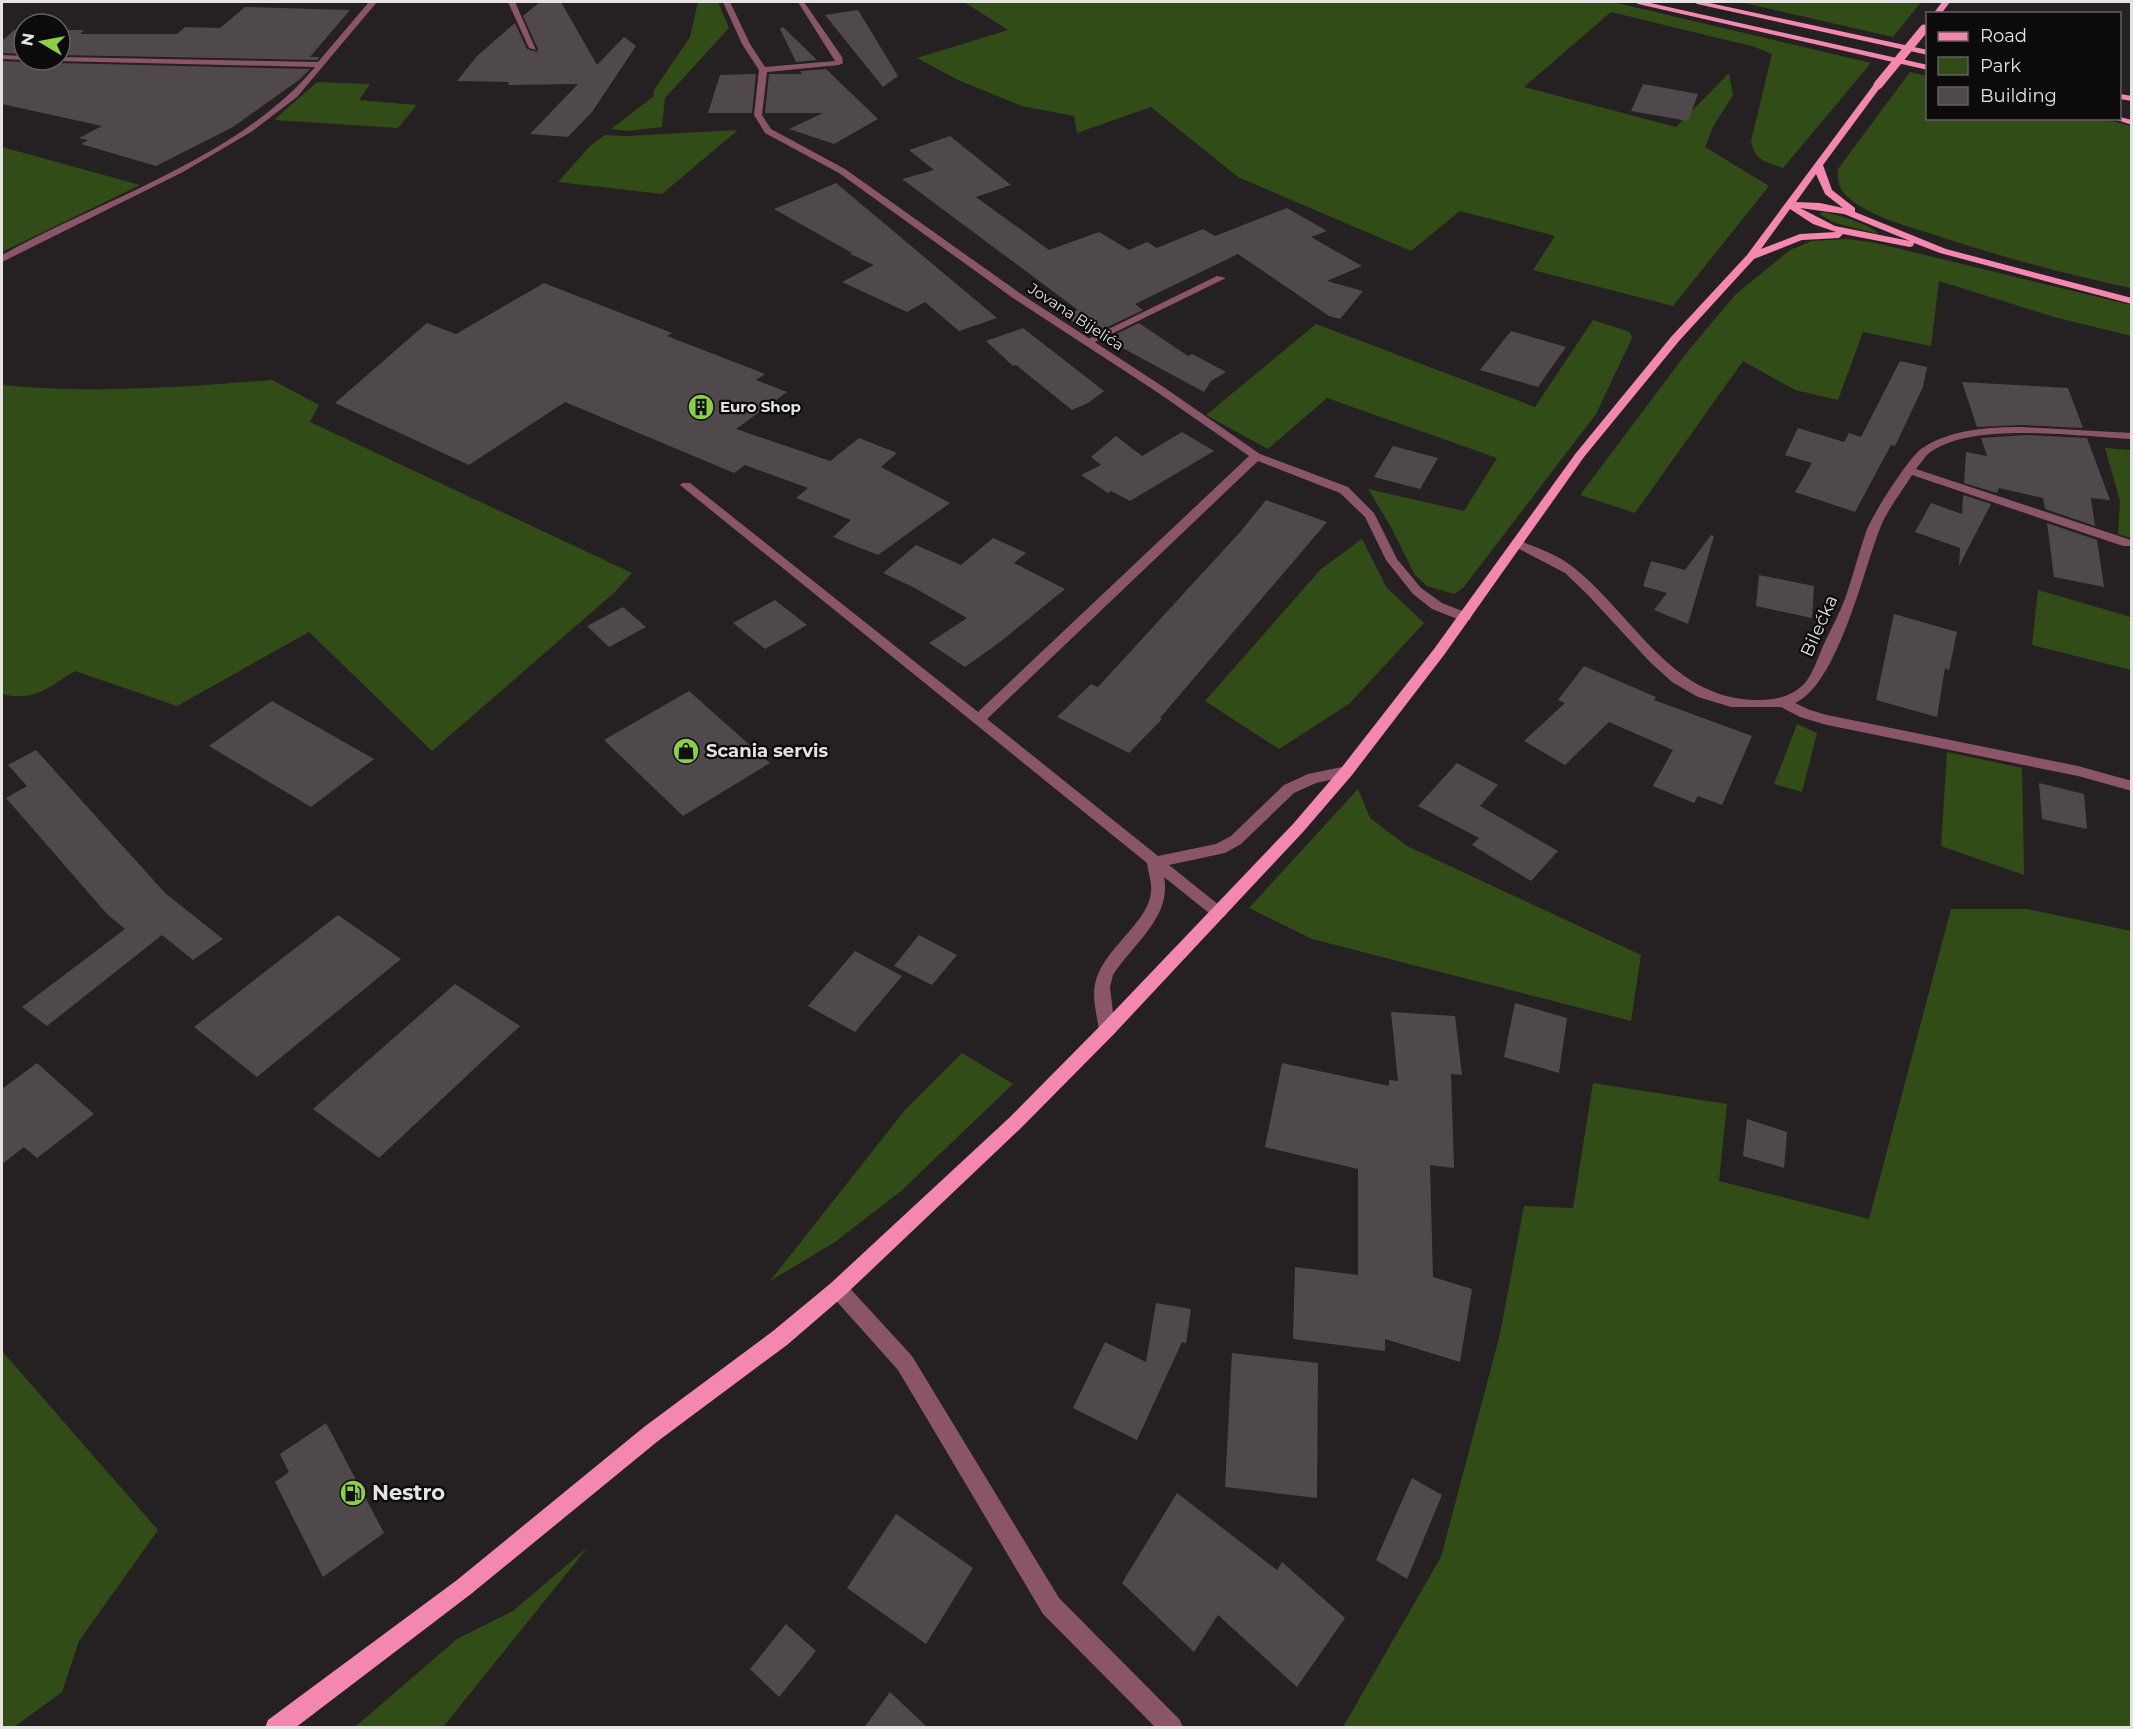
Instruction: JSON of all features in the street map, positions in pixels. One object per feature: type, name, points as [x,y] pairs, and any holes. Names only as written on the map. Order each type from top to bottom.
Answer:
[{"type":"main road","points":[[1638,2],[1926,68]]},
{"type":"main road","points":[[1697,2],[1926,53]]},
{"type":"main road","points":[[1712,2],[1828,31]]},
{"type":"main road","points":[[276,1728],[464,1587],[651,1434],[780,1338],[838,1289],[1016,1123],[1107,1030],[1219,913],[1347,771],[1465,617],[1580,455],[1675,339],[1750,257],[1878,85],[1926,27]]},
{"type":"main road","points":[[1819,165],[1827,193],[1870,220]]},
{"type":"main road","points":[[1789,204],[1820,206],[1870,220],[1943,251]]},
{"type":"main road","points":[[1789,204],[1819,225],[1860,236],[1943,251],[2132,301]]},
{"type":"main road","points":[[1750,257],[1800,237],[1860,236]]},
{"type":"street","points":[[2,259],[68,223],[146,189],[217,150],[283,105],[321,65],[373,2]]},
{"type":"street","points":[[511,2],[533,48]]},
{"type":"street","points":[[726,2],[746,44],[763,70],[840,63],[801,2]]},
{"type":"street","points":[[72,58],[321,65]]},
{"type":"street","name":"Jovana Bijelića","points":[[763,70],[758,116],[768,131],[842,171],[1017,296],[1256,456],[1344,490],[1370,516],[1392,560],[1417,591],[1437,606],[1465,617]]},
{"type":"street","points":[[1087,342],[1221,278]]},
{"type":"street","name":"Bilećka","points":[[1785,703],[1809,688],[1815,679],[1852,595],[1873,529],[1909,470],[1924,452],[1941,443],[1982,430],[2132,436]]},
{"type":"street","points":[[978,720],[1256,456]]},
{"type":"street","points":[[1909,470],[2127,543]]},
{"type":"street","points":[[686,485],[1219,913]]},
{"type":"street","points":[[1516,544],[1545,556],[1567,569],[1597,594],[1649,656],[1667,672],[1691,687],[1722,700],[1759,705],[1785,703],[1805,714],[1827,720],[2078,771],[2132,786]]},
{"type":"street","points":[[1154,862],[1220,849],[1242,834],[1288,789],[1313,778],[1347,771]]},
{"type":"street","points":[[1107,1030],[1102,987],[1106,973],[1117,956],[1155,909],[1159,890],[1154,862]]},
{"type":"street","points":[[838,1289],[905,1363],[1051,1606],[1172,1728]]},
{"type":"green space","points":[[698,2],[718,2],[729,28],[665,98],[662,127],[628,131],[611,129],[654,96],[654,90],[690,37]]},
{"type":"green space","points":[[964,2],[1613,2],[1871,63],[1783,168],[1766,162],[1758,156],[1751,141],[1772,54],[1755,47],[1611,12],[1524,87],[1676,127],[1729,73],[1733,95],[1714,125],[1705,147],[1769,186],[1673,306],[1533,270],[1555,236],[1460,211],[1411,251],[1238,177],[1151,107],[1077,133],[1074,116],[1022,106],[958,80],[917,58],[1008,30]]},
{"type":"green space","points":[[1740,2],[1921,2],[1893,37]]},
{"type":"green space","points":[[1910,72],[1926,76],[1926,120],[2108,120],[2131,126],[2131,288],[2031,264],[1900,224],[1867,210],[1846,195],[1839,185],[1838,169]]},
{"type":"green space","points":[[317,82],[370,84],[359,100],[417,105],[398,128],[274,120]]},
{"type":"green space","points":[[738,130],[662,194],[558,182],[590,146],[605,135]]},
{"type":"green space","points":[[2,147],[140,185],[2,252]]},
{"type":"green space","points":[[1823,212],[1860,223],[1879,234],[1835,223],[1819,214]]},
{"type":"green space","points":[[1847,239],[1876,243],[2131,305],[2131,336],[2054,317],[1939,281],[1931,346],[1863,332],[1838,400],[1795,390],[1743,361],[1635,513],[1580,495],[1688,351],[1736,294],[1790,250],[1812,241]]},
{"type":"green space","points":[[1593,320],[1630,332],[1632,338],[1596,414],[1463,588],[1454,594],[1427,586],[1415,575],[1391,527],[1368,489],[1464,511],[1497,458],[1327,398],[1268,449],[1206,415],[1316,324],[1535,407]]},
{"type":"green space","points":[[272,380],[319,405],[310,422],[632,573],[616,591],[432,751],[309,632],[177,706],[75,671],[33,694],[14,696],[2,694],[2,385],[103,389]]},
{"type":"green space","points":[[2105,448],[2131,450],[2131,538],[2118,534],[2120,501]]},
{"type":"green space","points":[[1362,539],[1387,588],[1424,623],[1349,704],[1279,749],[1205,701],[1321,569]]},
{"type":"green space","points":[[2038,590],[2131,617],[2131,670],[2032,645]]},
{"type":"green space","points":[[1797,724],[1817,733],[1802,792],[1774,784]]},
{"type":"green space","points":[[1947,752],[2022,768],[2024,875],[1941,846]]},
{"type":"green space","points":[[1358,789],[1370,818],[1407,846],[1641,955],[1631,1021],[1312,939],[1249,908]]},
{"type":"green space","points":[[1951,909],[2027,909],[2131,931],[2131,1727],[1343,1727],[1441,1557],[1500,1334],[1524,1206],[1573,1208],[1593,1083],[1727,1104],[1719,1181],[1869,1219]]},
{"type":"green space","points":[[962,1053],[1013,1084],[901,1191],[835,1242],[770,1281],[905,1110]]},
{"type":"green space","points":[[2,1351],[158,1530],[79,1641],[62,1692],[14,1727],[2,1727]]},
{"type":"green space","points":[[588,1547],[443,1727],[355,1727],[457,1639],[513,1611]]},
{"type":"building","points":[[540,2],[561,2],[597,65],[624,37],[636,46],[592,112],[568,137],[530,134],[578,84],[508,85],[509,82],[457,81],[477,56],[515,23],[527,49],[537,52],[538,49],[523,16]]},
{"type":"building","points":[[245,7],[350,10],[310,57],[319,57],[317,60],[72,55],[72,30],[84,30],[80,34],[177,34],[185,27],[220,28]]},
{"type":"building","points":[[858,10],[898,76],[883,87],[825,15]]},
{"type":"building","points":[[783,27],[817,60],[796,62],[780,29]]},
{"type":"building","points":[[12,32],[12,53],[2,53],[2,41]]},
{"type":"building","points":[[2,61],[12,61],[12,72],[72,72],[72,63],[310,69],[299,80],[233,127],[156,166],[81,144],[88,140],[79,138],[102,126],[2,104]]},
{"type":"building","points":[[826,69],[878,119],[834,144],[789,129],[823,113],[765,113],[769,74],[802,74],[800,71]]},
{"type":"building","points":[[756,74],[752,113],[708,113],[720,75]]},
{"type":"building","points":[[1643,84],[1698,94],[1688,121],[1631,111]]},
{"type":"building","points":[[950,136],[1011,185],[976,197],[1049,250],[1099,232],[1129,250],[1147,242],[1157,248],[1203,229],[1215,236],[1287,208],[1327,231],[1311,237],[1362,266],[1327,281],[1363,291],[1340,319],[1329,316],[1238,254],[1135,304],[1143,310],[1095,333],[1061,316],[1078,310],[902,179],[934,170],[909,150]]},
{"type":"building","points":[[836,183],[997,318],[959,331],[925,302],[907,312],[842,282],[874,265],[850,254],[852,253],[774,209]]},
{"type":"building","points":[[544,283],[672,333],[667,336],[765,374],[756,380],[787,392],[736,429],[830,461],[859,438],[897,453],[881,467],[950,503],[878,555],[833,537],[851,520],[796,498],[808,488],[745,465],[734,473],[565,402],[469,465],[335,403],[427,323],[456,334]]},
{"type":"building","points":[[1139,323],[1188,356],[1192,354],[1226,372],[1211,381],[1204,392],[1106,339]]},
{"type":"building","points":[[1023,328],[1104,391],[1088,403],[1072,410],[1016,365],[1013,366],[986,341]]},
{"type":"building","points":[[1511,331],[1566,347],[1538,387],[1480,370]]},
{"type":"building","points":[[1900,361],[1927,367],[1923,387],[1895,446],[1891,445],[1855,512],[1795,492],[1812,463],[1785,455],[1798,428],[1844,442],[1849,433],[1861,437]]},
{"type":"building","points":[[1962,382],[2068,388],[2083,428],[2022,425],[1977,427]]},
{"type":"building","points":[[1182,432],[1214,451],[1130,501],[1111,491],[1108,493],[1081,475],[1101,465],[1091,457],[1116,436],[1142,456]]},
{"type":"building","points":[[2026,435],[2087,438],[2110,500],[2091,498],[2095,526],[2045,509],[2043,498],[1999,488],[1997,493],[1964,483],[1966,452],[1987,456],[1981,438]]},
{"type":"building","points":[[1393,446],[1438,458],[1420,489],[1374,477]]},
{"type":"building","points":[[1963,495],[1991,504],[1959,566],[1960,548],[1915,532],[1931,503],[1962,514]]},
{"type":"building","points":[[1266,500],[1327,522],[1160,718],[1162,719],[1129,753],[1057,717],[1091,684],[1098,687],[1241,531]]},
{"type":"building","points":[[2047,523],[2097,540],[2104,587],[2054,577]]},
{"type":"building","points":[[1711,535],[1714,536],[1688,624],[1654,610],[1667,593],[1643,586],[1651,561],[1685,570]]},
{"type":"building","points":[[993,538],[1026,553],[1014,563],[1065,589],[1000,642],[965,667],[929,643],[967,618],[913,587],[883,573],[916,545],[961,565]]},
{"type":"building","points":[[1759,575],[1814,586],[1812,618],[1756,606]]},
{"type":"building","points":[[775,600],[807,625],[765,649],[733,623]]},
{"type":"building","points":[[623,607],[646,627],[609,647],[587,626]]},
{"type":"building","points":[[1894,614],[1957,632],[1949,670],[1945,668],[1937,717],[1876,700]]},
{"type":"building","points":[[1584,666],[1656,697],[1654,700],[1752,736],[1722,805],[1698,796],[1694,803],[1653,786],[1673,750],[1609,722],[1565,765],[1524,741],[1565,703],[1558,700]]},
{"type":"building","name":"Scania servis","points":[[689,691],[770,763],[683,816],[604,740]]},
{"type":"building","points":[[272,701],[374,759],[311,807],[209,746]]},
{"type":"building","points":[[36,750],[165,893],[223,939],[193,960],[162,935],[47,1026],[22,1007],[125,929],[107,914],[6,798],[27,786],[8,765]]},
{"type":"building","points":[[1457,763],[1498,785],[1480,806],[1558,851],[1531,881],[1472,845],[1479,838],[1418,806]]},
{"type":"building","points":[[2039,783],[2084,794],[2087,829],[2042,819]]},
{"type":"building","points":[[338,915],[401,959],[257,1077],[194,1027]]},
{"type":"building","points":[[919,935],[957,955],[932,985],[894,966]]},
{"type":"building","points":[[855,951],[902,976],[855,1032],[808,1006]]},
{"type":"building","points":[[455,984],[520,1026],[379,1158],[313,1109]]},
{"type":"building","points":[[1515,1003],[1567,1018],[1559,1073],[1504,1057]]},
{"type":"building","points":[[1391,1012],[1455,1016],[1462,1075],[1451,1074],[1454,1168],[1430,1165],[1433,1277],[1472,1289],[1460,1362],[1385,1339],[1385,1351],[1293,1339],[1295,1267],[1358,1275],[1358,1169],[1265,1147],[1282,1063],[1389,1086],[1389,1080],[1398,1081]]},
{"type":"building","points":[[37,1063],[94,1114],[37,1158],[24,1147],[2,1164],[2,1089]]},
{"type":"building","points":[[1747,1119],[1787,1132],[1784,1168],[1743,1156]]},
{"type":"building","points":[[1156,1303],[1191,1309],[1186,1343],[1182,1342],[1137,1440],[1073,1408],[1105,1342],[1146,1362]]},
{"type":"building","points":[[1232,1353],[1318,1363],[1317,1498],[1225,1487]]},
{"type":"building","points":[[326,1423],[384,1533],[323,1577],[275,1482],[289,1472],[280,1454]]},
{"type":"building","points":[[1412,1478],[1442,1495],[1407,1579],[1376,1560]]},
{"type":"building","points":[[1177,1493],[1277,1570],[1282,1562],[1345,1618],[1297,1687],[1218,1615],[1194,1652],[1122,1583]]},
{"type":"building","points":[[896,1514],[973,1568],[926,1644],[847,1588]]},
{"type":"building","points":[[786,1624],[816,1651],[779,1697],[750,1669]]},
{"type":"building","points":[[890,1692],[928,1728],[864,1728]]},
{"type":"place","name":"Euro Shop","points":[[701,407]]},
{"type":"place","name":"Scania servis","points":[[686,751]]},
{"type":"place","name":"Nestro","points":[[353,1493]]}]
